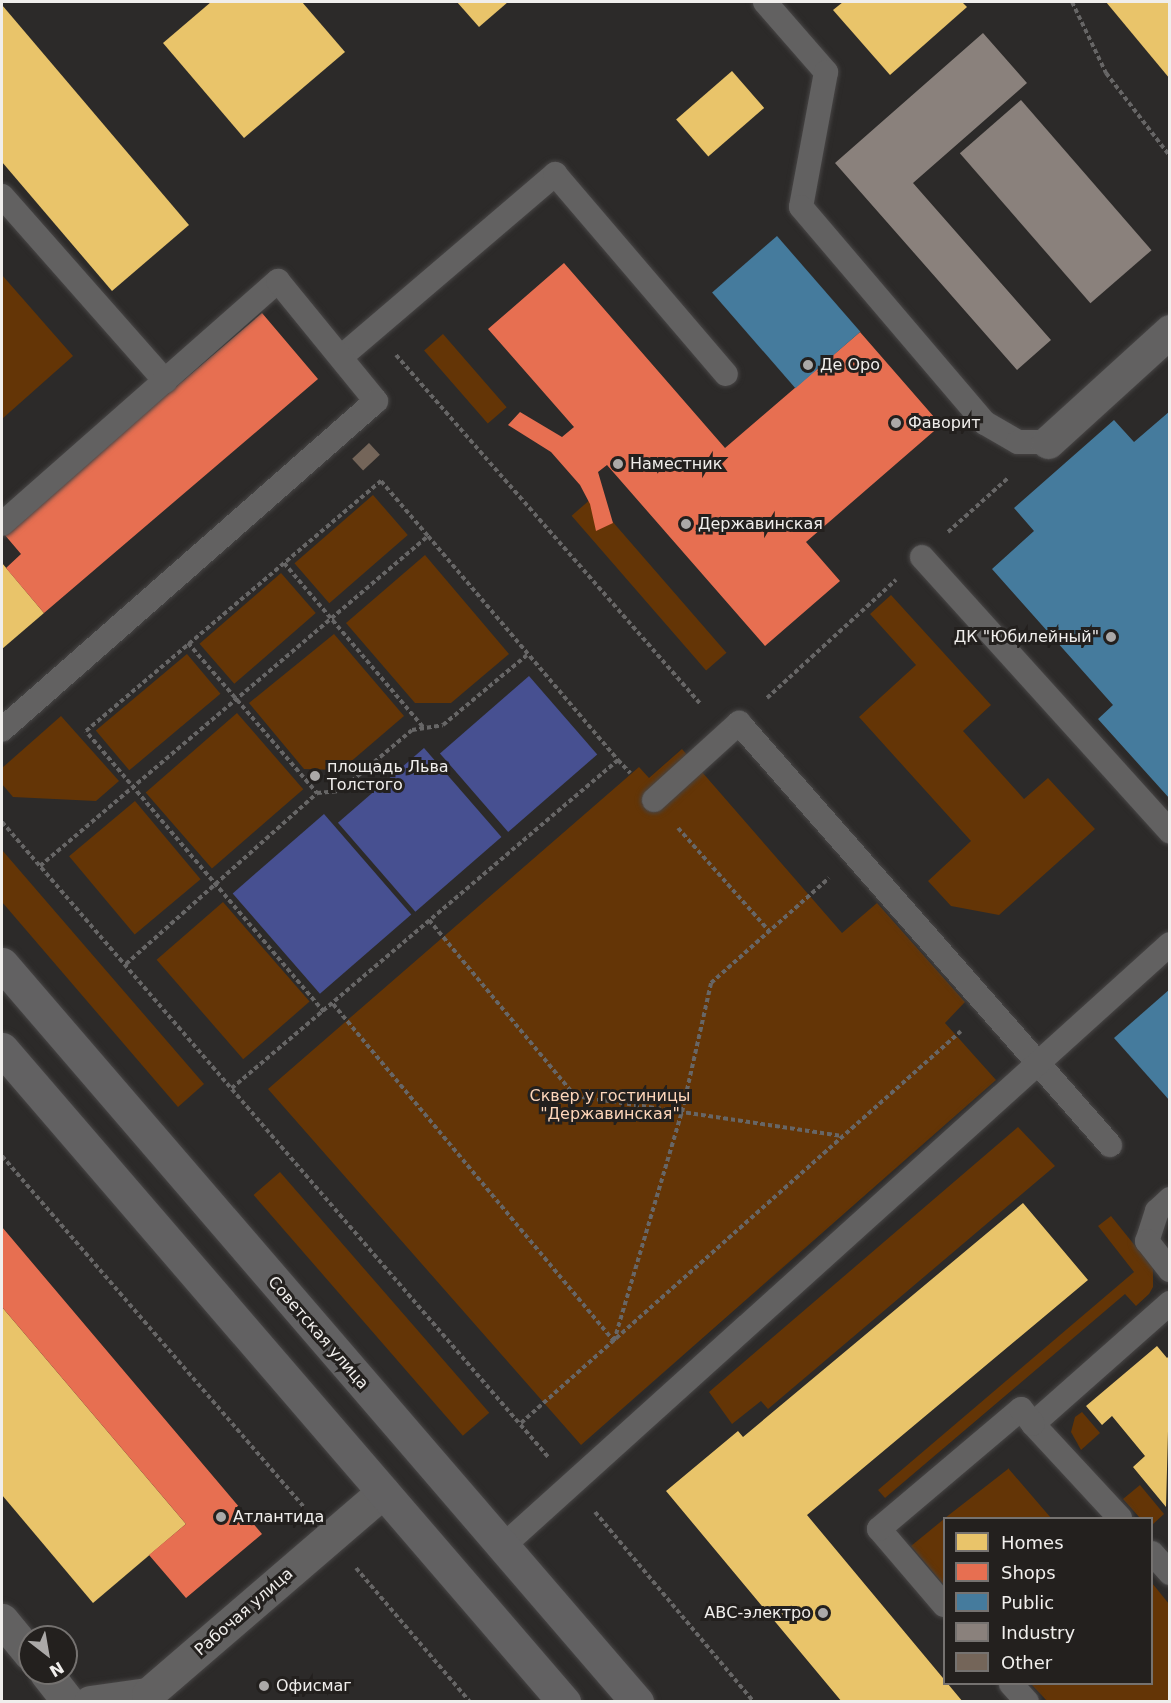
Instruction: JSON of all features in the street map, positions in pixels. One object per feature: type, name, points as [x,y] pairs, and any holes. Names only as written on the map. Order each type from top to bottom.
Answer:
[{"type":"main road","name":"Советская улица","points":[[2,964],[637,1701]]},
{"type":"main road","points":[[2,1049],[564,1701]]},
{"type":"street","points":[[1048,442],[1170,331]]},
{"type":"street","name":"Рабочая улица","points":[[90,1701],[148,1694],[383,1492]]},
{"type":"street","points":[[2,1620],[18,1639]]},
{"type":"street","points":[[56,1685],[69,1701]]},
{"type":"lane","points":[[765,2],[826,72],[801,207],[985,423],[1018,442],[1048,442]]},
{"type":"lane","points":[[341,357],[555,174],[726,374]]},
{"type":"lane","points":[[2,196],[165,381]]},
{"type":"lane","points":[[2,524],[278,280],[376,401],[2,730]]},
{"type":"lane","points":[[922,557],[1170,831]]},
{"type":"lane","points":[[654,800],[740,723],[854,856],[1110,1145]]},
{"type":"lane","points":[[502,1547],[573,1486],[1039,1066],[1170,944]]},
{"type":"lane","points":[[1170,1199],[1158,1211],[1148,1241],[1170,1270]]},
{"type":"lane","points":[[1033,1424],[1170,1303]]},
{"type":"lane","points":[[943,1603],[879,1529],[1022,1408],[1033,1424],[1119,1517]]},
{"type":"lane","points":[[1153,1554],[1170,1573]]},
{"type":"lane","points":[[1013,1685],[1027,1701]]},
{"type":"path","points":[[1072,2],[1106,73],[1170,156]]},
{"type":"path","points":[[374,330],[700,704]]},
{"type":"path","points":[[324,1012],[86,731],[381,481],[527,655],[769,931]]},
{"type":"path","points":[[40,866],[428,536]]},
{"type":"path","points":[[284,563],[424,728]]},
{"type":"path","points":[[188,643],[317,793]]},
{"type":"path","points":[[126,964],[317,793],[340,791],[412,730],[443,725],[527,655]]},
{"type":"path","points":[[232,1088],[618,760]]},
{"type":"path","points":[[2,822],[521,1423],[754,1701]]},
{"type":"path","points":[[614,1341],[682,1112],[711,983],[854,856]]},
{"type":"path","points":[[429,920],[575,1096],[842,1137]]},
{"type":"path","points":[[333,1004],[614,1341]]},
{"type":"path","points":[[521,1423],[989,1007]]},
{"type":"path","points":[[2,1156],[470,1701]]},
{"type":"green space","points":[[2,275],[73,356],[2,419]]},
{"type":"green space","points":[[443,334],[507,407],[488,424],[424,350]]},
{"type":"green space","points":[[373,495],[408,535],[329,603],[295,563]]},
{"type":"green space","points":[[592,498],[726,653],[706,670],[572,516]]},
{"type":"green space","points":[[425,555],[509,654],[451,703],[415,703],[346,623]]},
{"type":"green space","points":[[281,573],[316,613],[234,684],[199,644]]},
{"type":"green space","points":[[891,595],[991,705],[963,731],[1024,799],[1048,778],[1095,829],[999,915],[951,906],[928,881],[971,841],[859,717],[916,665],[870,614]]},
{"type":"green space","points":[[334,634],[404,716],[341,770],[304,769],[249,703]]},
{"type":"green space","points":[[187,654],[220,694],[129,770],[96,730]]},
{"type":"green space","points":[[237,713],[303,789],[212,869],[146,792]]},
{"type":"green space","points":[[61,716],[119,781],[96,801],[13,797],[2,784],[2,768]]},
{"type":"green space","name":"Сквер у гостиницы \"Державинская\"","points":[[682,749],[842,933],[877,903],[965,1002],[945,1023],[996,1080],[581,1445],[268,1089],[639,767],[649,778]]},
{"type":"green space","points":[[135,801],[201,879],[135,934],[69,856]]},
{"type":"green space","points":[[2,850],[204,1084],[178,1107],[2,902]]},
{"type":"green space","points":[[223,902],[310,1002],[243,1059],[157,960]]},
{"type":"green space","points":[[1018,1127],[1055,1166],[768,1409],[761,1401],[732,1424],[709,1392]]},
{"type":"green space","points":[[280,1172],[489,1413],[463,1436],[254,1195]]},
{"type":"green space","points":[[1111,1216],[1153,1268],[1153,1287],[1149,1294],[1136,1306],[1125,1294],[885,1498],[878,1490],[1134,1272],[1098,1226]]},
{"type":"green space","points":[[1082,1412],[1100,1433],[1081,1450],[1071,1432],[1075,1417]]},
{"type":"green space","points":[[1008,1469],[1050,1517],[946,1517]]},
{"type":"green space","points":[[1140,1485],[1164,1514],[1153,1524],[1153,1517],[1139,1517],[1123,1499]]},
{"type":"green space","points":[[943,1520],[943,1584],[911,1546]]},
{"type":"green space","points":[[1153,1584],[1169,1604],[1169,1701],[1047,1701],[1032,1685],[1153,1685]]},
{"type":"water","points":[[529,676],[597,754],[508,832],[440,753]]},
{"type":"water","points":[[424,748],[501,837],[415,912],[338,823]]},
{"type":"water","points":[[324,814],[411,914],[320,994],[233,893]]},
{"type":"building: Homes","points":[[211,2],[302,2],[345,52],[244,138],[163,43]]},
{"type":"building: Homes","points":[[457,2],[508,2],[479,27]]},
{"type":"building: Homes","points":[[843,2],[962,2],[967,7],[890,75],[833,10]]},
{"type":"building: Homes","points":[[1106,2],[1170,2],[1170,79]]},
{"type":"building: Homes","points":[[2,5],[189,225],[112,291],[2,162]]},
{"type":"building: Homes","points":[[732,71],[764,108],[708,157],[676,120]]},
{"type":"building: Homes","points":[[2,563],[44,613],[2,649]]},
{"type":"building: Homes","points":[[1023,1203],[1088,1280],[807,1515],[943,1678],[943,1685],[949,1685],[963,1702],[842,1702],[666,1491],[738,1431],[743,1437]]},
{"type":"building: Homes","points":[[2,1307],[186,1524],[93,1603],[2,1495]]},
{"type":"building: Homes","points":[[1157,1346],[1167,1358],[1170,1355],[1166,1507],[1133,1467],[1145,1456],[1112,1416],[1102,1425],[1086,1406]]},
{"type":"building: Shops","points":[[564,263],[725,448],[860,332],[941,425],[806,542],[840,581],[765,646],[607,465],[598,472],[613,523],[596,531],[590,504],[580,485],[551,452],[508,425],[520,412],[562,437],[574,427],[488,329]]},
{"type":"building: Shops","points":[[262,313],[318,379],[44,613],[6,568],[21,554],[4,534]]},
{"type":"building: Shops","points":[[2,1227],[262,1534],[186,1598],[149,1555],[186,1524],[2,1307]]},
{"type":"building: Public","points":[[777,236],[860,332],[795,388],[712,292]]},
{"type":"building: Public","name":"ДК \"Юбилейный\"","points":[[1170,411],[1170,799],[1098,719],[1113,705],[992,569],[1034,531],[1014,508],[1114,420],[1134,442]]},
{"type":"building: Public","points":[[1170,989],[1170,1101],[1114,1038]]},
{"type":"building: Industry","points":[[983,33],[1027,83],[913,183],[1051,340],[1017,370],[835,163]]},
{"type":"building: Industry","points":[[1021,100],[1152,250],[1090,303],[960,153]]},
{"type":"building: Other","points":[[369,443],[380,455],[363,470],[352,459]]},
{"type":"place","name":"Де Оро","points":[[808,365]]},
{"type":"place","name":"Фаворит","points":[[896,423]]},
{"type":"place","name":"Наместник","points":[[618,464]]},
{"type":"place","name":"Державинская","points":[[686,524]]},
{"type":"place","name":"ДК \"Юбилейный\"","points":[[1111,637]]},
{"type":"place","name":"площадь Льва Толстого","points":[[315,776]]},
{"type":"place","name":"Атлантида","points":[[221,1517]]},
{"type":"place","name":"АВС-электро","points":[[823,1613]]},
{"type":"place","name":"Офисмаг","points":[[264,1686]]}]
